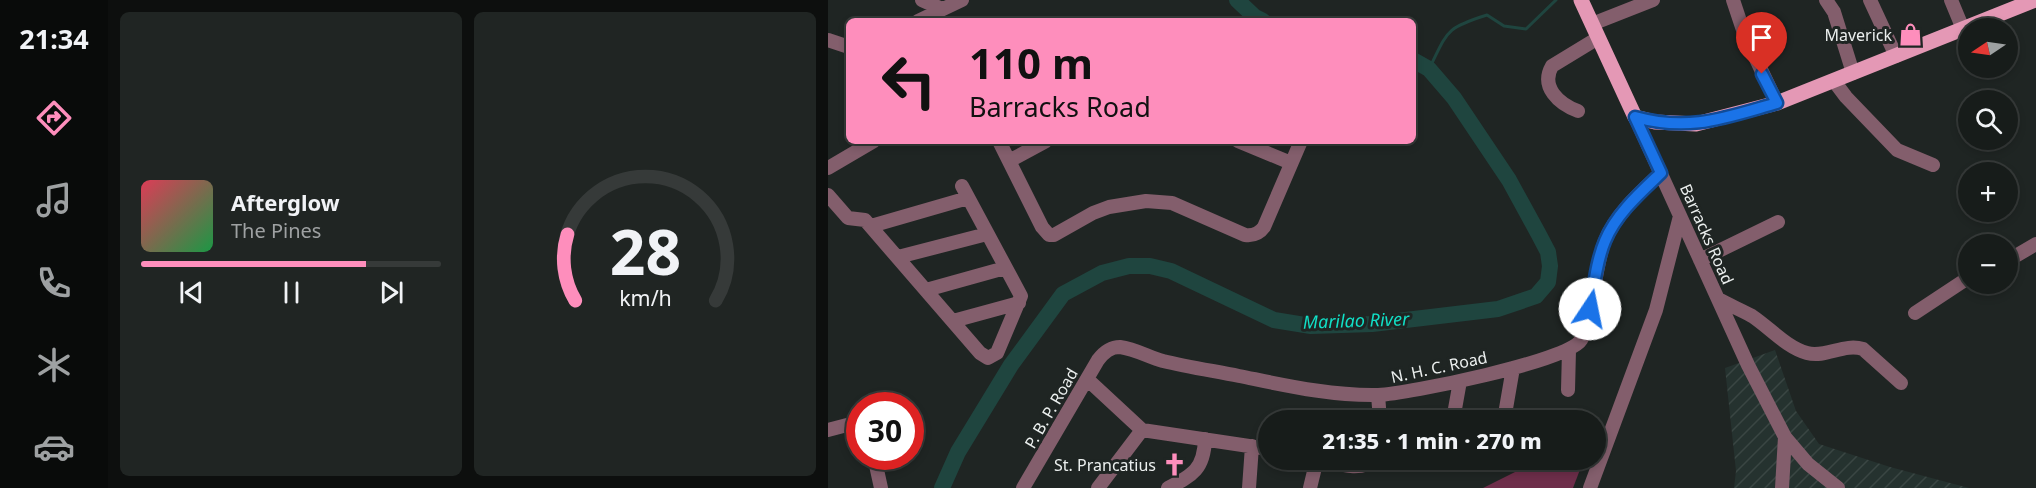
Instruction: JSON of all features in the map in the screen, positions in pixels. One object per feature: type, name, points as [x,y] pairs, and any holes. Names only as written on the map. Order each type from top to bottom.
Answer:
[{"type":"main road","points":[[1581,0],[1635,117],[1655,122],[1696,124],[1777,103],[1958,31]]},
{"type":"main road","points":[[1990,18],[2035,0]]},
{"type":"street","points":[[922,0],[942,9]]},
{"type":"street","points":[[924,18],[962,0]]},
{"type":"street","points":[[1578,111],[1557,99],[1549,85],[1548,74],[1552,66],[1595,31],[1634,4],[1653,0]]},
{"type":"street","points":[[1733,0],[1745,36],[1777,103]]},
{"type":"street","points":[[1826,0],[1834,12],[1853,73]]},
{"type":"street","points":[[1870,0],[1896,56]]},
{"type":"street","points":[[1951,0],[1958,18]]},
{"type":"street","points":[[828,40],[846,47]]},
{"type":"street","points":[[1834,81],[1853,105],[1897,150],[1933,165]]},
{"type":"street","name":"Barracks Road","points":[[1635,117],[1748,366],[1785,436],[1808,464],[1836,488]]},
{"type":"street","points":[[828,168],[869,144]]},
{"type":"street","points":[[1000,144],[1045,233],[1054,235],[1093,213],[1109,207],[1146,201],[1172,203],[1245,235],[1256,234],[1264,227],[1300,144]]},
{"type":"street","points":[[1009,161],[1040,144]]},
{"type":"street","points":[[1245,144],[1291,164]]},
{"type":"street","points":[[1568,390],[1569,350],[1580,342],[1586,328],[1601,252],[1609,232],[1642,190],[1661,173]]},
{"type":"street","points":[[828,195],[848,218],[865,219],[871,226],[898,257],[984,357],[992,357],[997,353],[1022,296],[965,192],[871,226]]},
{"type":"street","points":[[1590,488],[1656,310],[1680,216]]},
{"type":"street","points":[[1700,260],[1778,222]]},
{"type":"street","points":[[898,257],[987,234]]},
{"type":"street","points":[[2018,255],[2036,244]]},
{"type":"street","points":[[926,290],[1005,268]]},
{"type":"street","points":[[1915,313],[1958,285]]},
{"type":"street","points":[[1718,299],[1751,316],[1806,353],[1817,354],[1854,346],[1863,349],[1901,383]]},
{"type":"street","points":[[953,321],[1019,303]]},
{"type":"street","name":"N. H. C. Road","points":[[1112,348],[1121,347],[1163,361],[1330,393],[1378,395],[1426,389],[1460,381],[1569,350]]},
{"type":"street","name":"P. B. P. Road","points":[[1023,488],[1103,353],[1112,348]]},
{"type":"street","points":[[1506,410],[1512,368]]},
{"type":"street","points":[[1087,379],[1142,430],[1258,447]]},
{"type":"street","points":[[1455,410],[1460,381]]},
{"type":"street","points":[[1378,395],[1379,410]]},
{"type":"street","points":[[828,430],[846,425]]},
{"type":"street","points":[[1098,488],[1142,430]]},
{"type":"street","points":[[1782,488],[1785,436]]},
{"type":"street","points":[[1168,488],[1190,476],[1199,466],[1205,452],[1205,439]]},
{"type":"street","points":[[1249,488],[1252,446]]},
{"type":"street","points":[[877,470],[881,488]]},
{"type":"street","points":[[1310,488],[1314,470]]},
{"type":"shaded area","points":[[1775,350],[1796,411],[1819,444],[1890,467],[1969,488],[1734,488],[1736,471],[1725,368]]},
{"type":"shaded area","points":[[1519,470],[1580,470],[1573,488],[1483,488]]},
{"type":"waterway","name":"Marilao River","points":[[1237,0],[1257,18]]},
{"type":"waterway","points":[[1429,69],[1445,39],[1455,28],[1487,15],[1504,26],[1526,29],[1556,0]]},
{"type":"waterway","name":"Marilao River","points":[[942,488],[958,452],[1011,365],[1063,294],[1102,273],[1129,266],[1150,266],[1171,271],[1274,320],[1311,326],[1372,324],[1498,309],[1536,296],[1548,282],[1550,266],[1548,252],[1509,180],[1454,98],[1429,69],[1416,62]]},
{"type":"place","name":"Maverick","points":[[1910,35]]},
{"type":"place","name":"St. Prancatius","points":[[1174,465]]},
{"type":"route","points":[[1590,309],[1601,252],[1609,232],[1642,190],[1661,173],[1635,117],[1655,122],[1696,124],[1777,103],[1762,74]]}]
